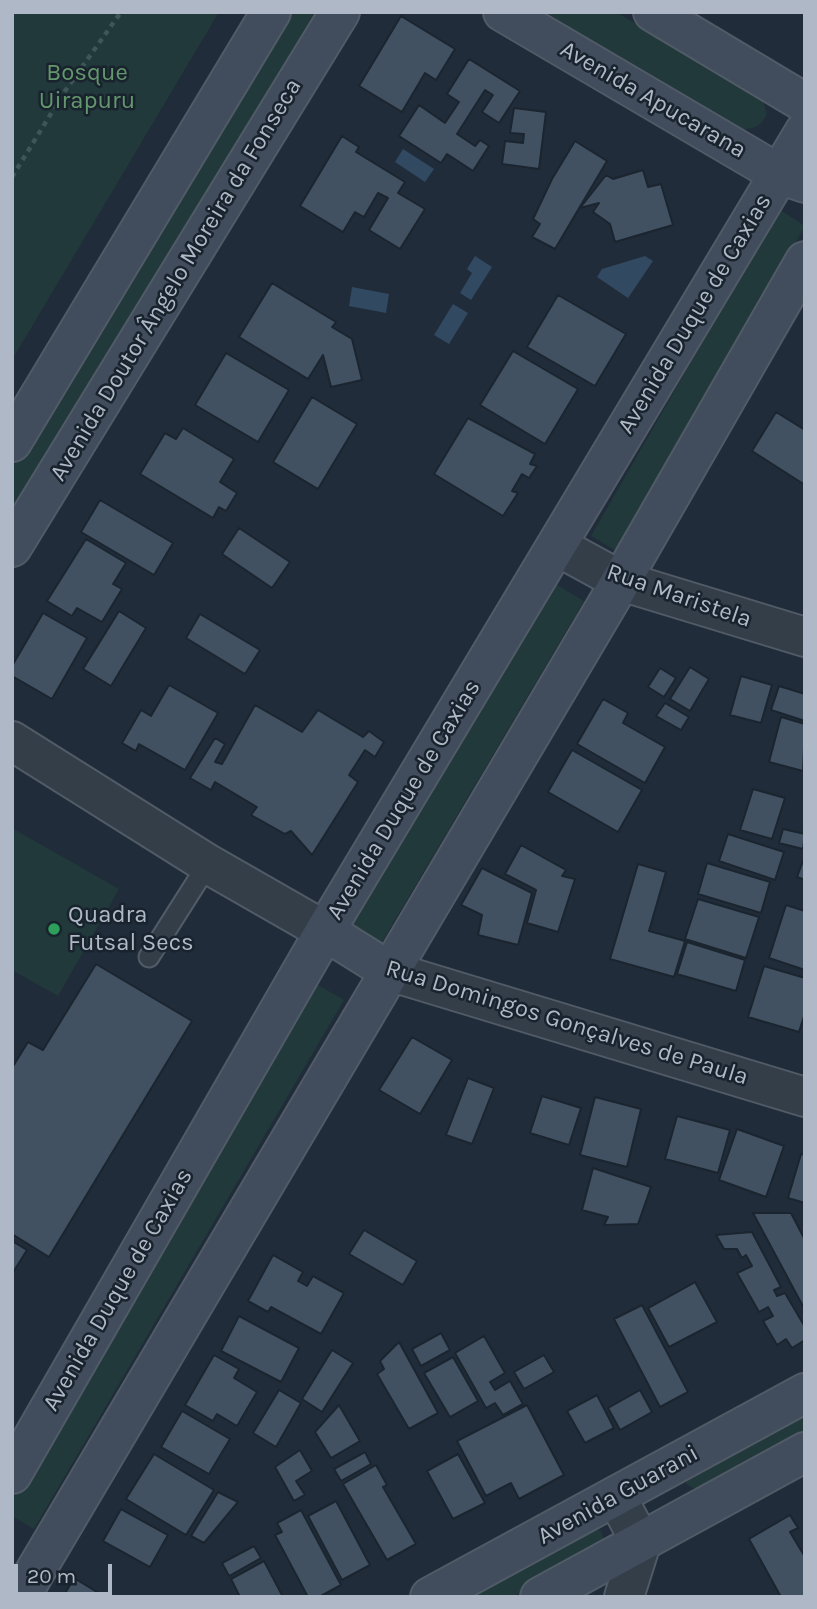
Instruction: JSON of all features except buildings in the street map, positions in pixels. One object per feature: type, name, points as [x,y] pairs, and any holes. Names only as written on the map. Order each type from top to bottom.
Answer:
[{"type":"street","points":[[12,442],[271,12]]},
{"type":"street","name":"Avenida Doutor Ângelo Moreira da Fonseca","points":[[12,547],[340,12]]},
{"type":"street","name":"Avenida Apucarana","points":[[503,12],[792,179]]},
{"type":"street","points":[[653,12],[805,103]]},
{"type":"street","name":"Avenida Duque de Caxias","points":[[12,1474],[325,931],[557,546],[792,179],[805,131]]},
{"type":"street","points":[[23,1575],[389,971],[621,581],[805,261]]},
{"type":"street","name":"Rua Maristela","points":[[557,546],[621,581],[805,637]]},
{"type":"street","name":"Rua Domingos Gonçalves de Paula","points":[[12,740],[208,864],[389,971],[805,1097]]},
{"type":"street","name":"Avenida Guarani","points":[[430,1597],[805,1393]]},
{"type":"street","points":[[540,1597],[805,1451]]},
{"type":"street","points":[[617,1496],[641,1543],[624,1597]]},
{"type":"lane","points":[[149,957],[208,864]]},
{"type":"path","points":[[12,177],[65,91],[121,12]]},
{"type":"green space","name":"Bosque Uirapuru","points":[[12,12],[219,12],[12,360]]},
{"type":"green space","points":[[290,12],[316,12],[12,511],[12,468]]},
{"type":"green space","points":[[545,12],[616,12],[763,101],[767,114],[757,126],[741,129]]},
{"type":"green space","points":[[779,209],[805,226],[618,552],[591,536]]},
{"type":"green space","points":[[552,582],[584,601],[379,947],[347,928]]},
{"type":"green space","name":"Quadra Futsal Secs","points":[[12,828],[119,889],[58,996],[12,970]]},
{"type":"green space","points":[[315,983],[344,1000],[34,1529],[12,1516],[12,1500]]},
{"type":"green space","points":[[805,1410],[805,1434],[698,1491],[686,1484],[686,1474]]},
{"type":"green space","points":[[593,1527],[601,1531],[604,1540],[599,1551],[512,1597],[462,1597]]},
{"type":"water","points":[[403,149],[434,169],[425,182],[395,162]]},
{"type":"water","points":[[475,256],[492,267],[471,300],[460,293],[472,273],[467,269]]},
{"type":"water","points":[[645,256],[653,261],[628,298],[597,277],[602,269]]},
{"type":"water","points":[[352,287],[389,294],[386,313],[349,306]]},
{"type":"water","points":[[453,304],[468,313],[449,344],[434,335]]},
{"type":"place","name":"Quadra Futsal Secs","points":[[54,929]]}]
